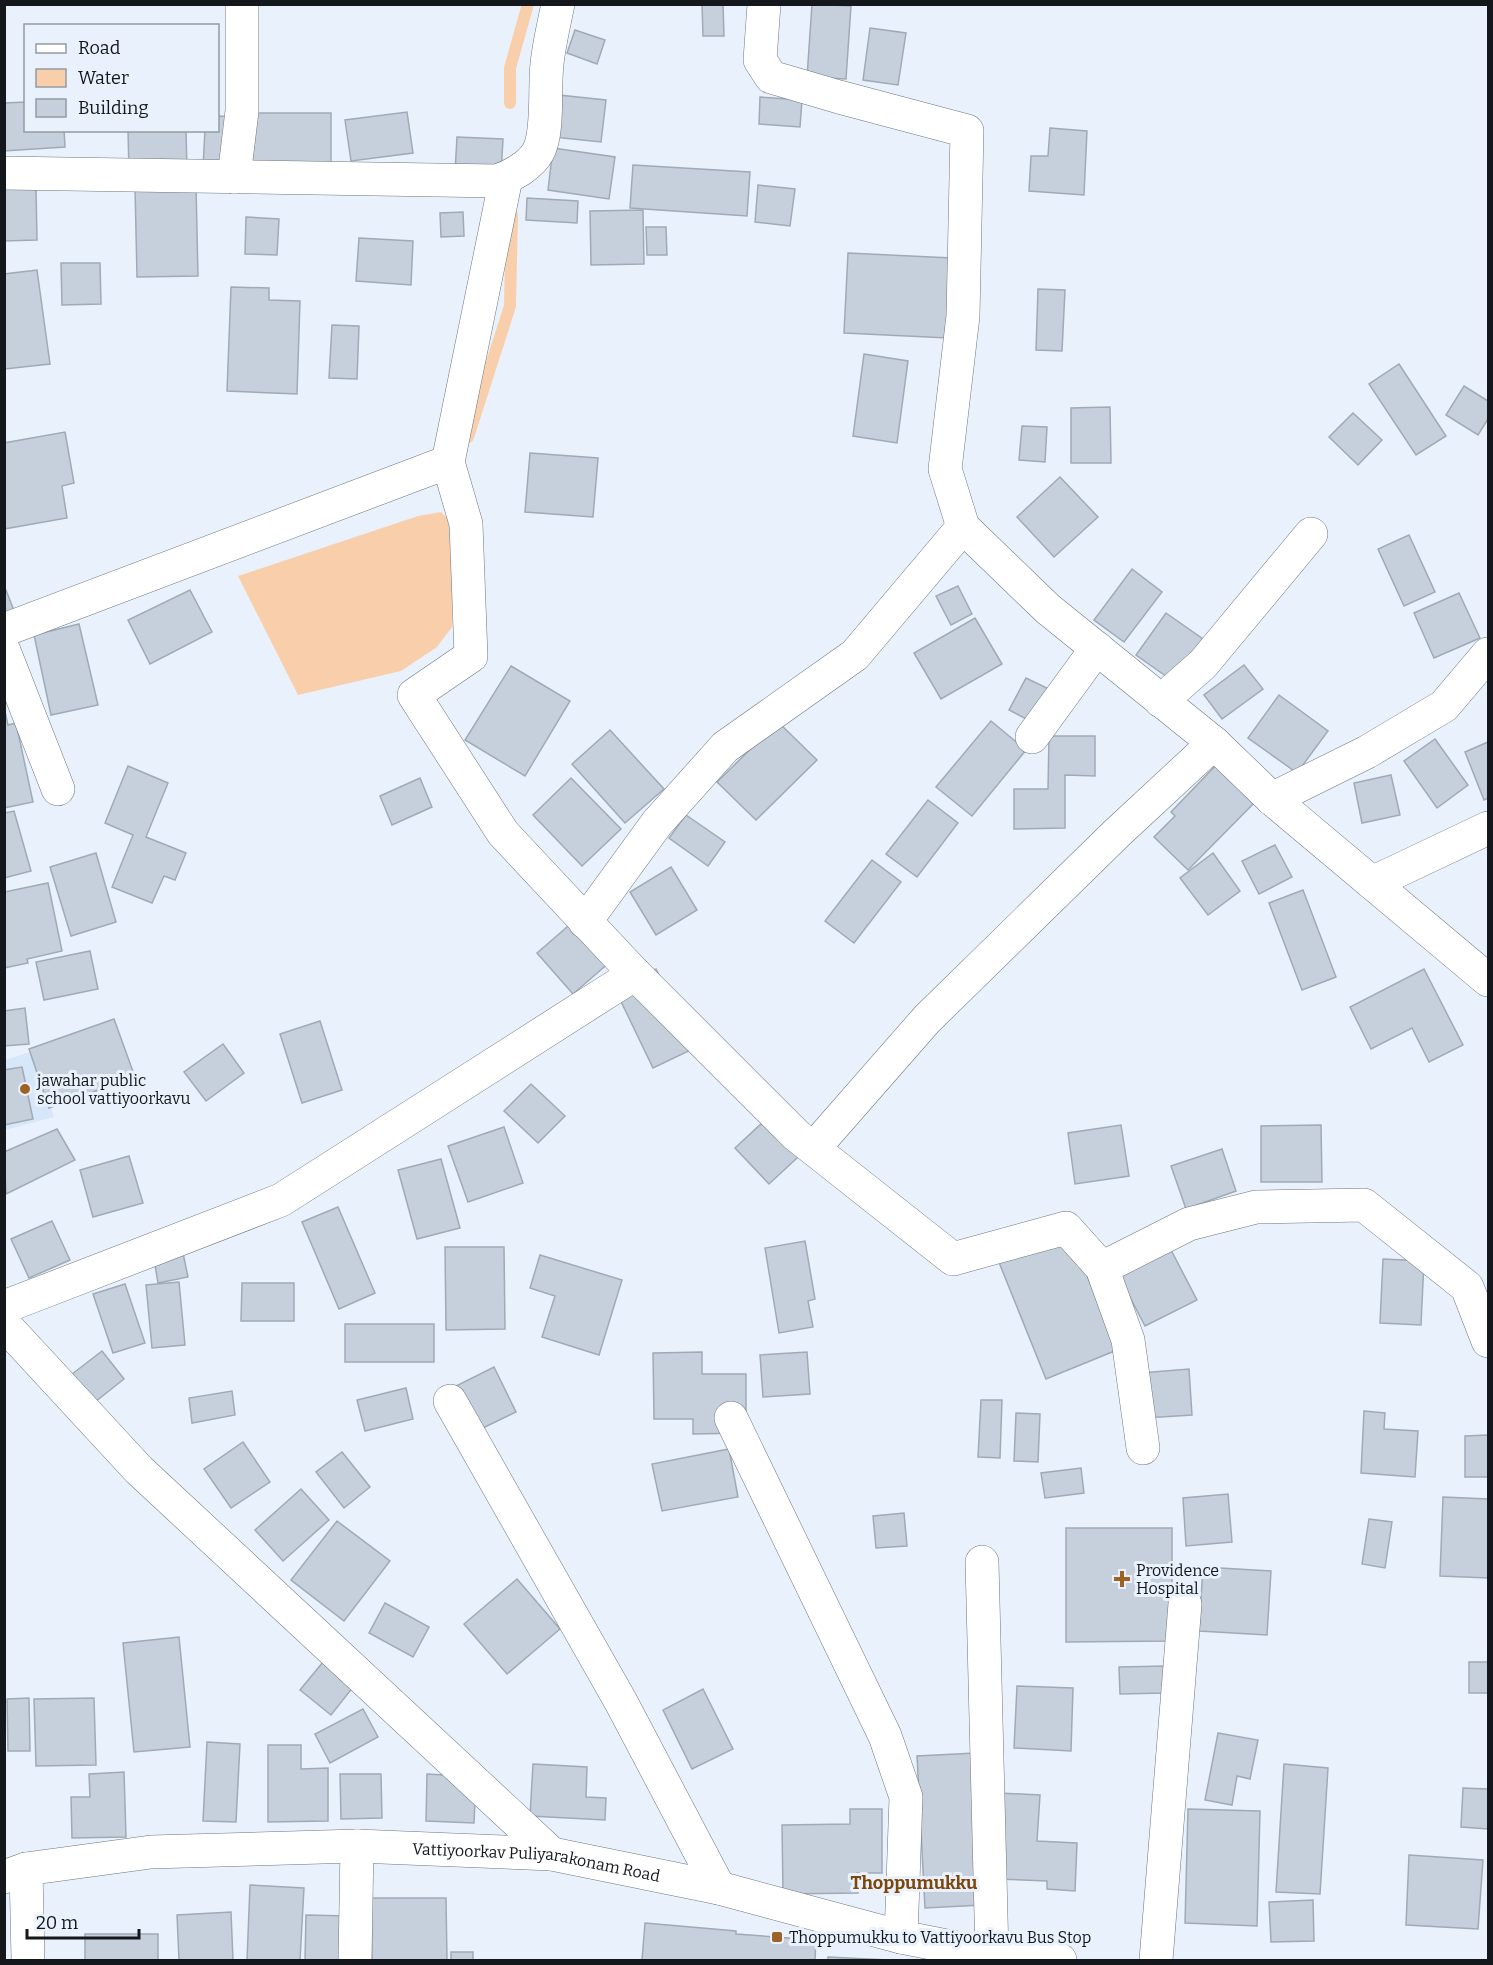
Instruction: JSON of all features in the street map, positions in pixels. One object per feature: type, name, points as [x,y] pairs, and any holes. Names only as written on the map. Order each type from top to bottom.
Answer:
[{"type":"street","points":[[234,177],[242,111],[242,4]]},
{"type":"street","points":[[4,173],[497,181],[506,178],[532,160],[540,149],[544,126],[547,63],[558,4]]},
{"type":"street","points":[[764,4],[760,60],[771,77],[967,131],[963,316],[945,469],[963,527],[1048,609],[1214,744],[1272,800],[1488,980]]},
{"type":"street","points":[[506,178],[448,463],[465,521],[471,656],[414,695],[503,833],[635,974],[796,1135],[953,1259],[1066,1228],[1102,1268],[1128,1341],[1143,1448]]},
{"type":"street","points":[[4,630],[448,463]]},
{"type":"street","points":[[585,922],[657,823],[725,747],[855,656],[963,527]]},
{"type":"street","points":[[1161,701],[1203,664],[1311,534]]},
{"type":"street","points":[[1032,737],[1097,648]]},
{"type":"street","points":[[4,651],[58,789]]},
{"type":"street","points":[[1272,800],[1366,752],[1444,706],[1488,654]]},
{"type":"street","points":[[813,1148],[927,1019],[1117,833],[1214,744]]},
{"type":"street","points":[[1372,883],[1488,828]]},
{"type":"street","points":[[4,1307],[281,1200],[635,974]]},
{"type":"street","points":[[1102,1268],[1189,1224],[1256,1207],[1364,1205],[1467,1287],[1488,1341]]},
{"type":"street","points":[[4,1324],[140,1470],[552,1854]]},
{"type":"street","points":[[450,1401],[621,1702],[719,1888]]},
{"type":"street","points":[[731,1418],[885,1736],[906,1797],[901,1938]]},
{"type":"street","points":[[982,1562],[992,1955]]},
{"type":"street","points":[[1156,1960],[1185,1604]]},
{"type":"street","points":[[355,1960],[357,1846]]},
{"type":"street","name":"Vattiyoorkav Puliyarakonam Road","points":[[15,1873],[152,1852],[357,1846],[552,1854],[719,1888],[901,1938],[992,1955],[1060,1960]]},
{"type":"street","points":[[15,1873],[28,1960]]},
{"type":"shaded area","name":"jawahar public school vattiyoorkavu","points":[[33,1051],[54,1117],[5,1130],[5,1060]]},
{"type":"water","points":[[441,512],[454,525],[452,627],[437,647],[401,671],[298,695],[238,576],[418,516]]},
{"type":"building","points":[[702,4],[723,4],[724,36],[703,36]]},
{"type":"building","points":[[812,4],[851,6],[846,79],[807,77]]},
{"type":"building","points":[[870,28],[906,33],[898,85],[863,80]]},
{"type":"building","points":[[575,30],[605,40],[597,64],[567,53]]},
{"type":"building","points":[[559,95],[606,100],[601,142],[554,137]]},
{"type":"building","points":[[760,97],[802,100],[800,127],[759,124]]},
{"type":"building","points":[[24,102],[24,132],[64,132],[65,147],[4,151],[4,103]]},
{"type":"building","points":[[407,112],[413,153],[351,161],[345,120]]},
{"type":"building","points":[[251,113],[331,113],[331,168],[252,168]]},
{"type":"building","points":[[219,116],[234,117],[230,170],[203,167],[205,132],[219,132]]},
{"type":"building","points":[[1050,128],[1087,131],[1084,195],[1029,191],[1031,156],[1048,156]]},
{"type":"building","points":[[128,132],[186,132],[187,171],[129,172]]},
{"type":"building","points":[[457,137],[503,139],[501,174],[455,172]]},
{"type":"building","points":[[553,148],[615,157],[609,199],[548,190]]},
{"type":"building","points":[[633,165],[750,172],[747,216],[630,208]]},
{"type":"building","points":[[758,185],[795,189],[790,226],[755,222]]},
{"type":"building","points":[[196,186],[198,276],[137,277],[135,187]]},
{"type":"building","points":[[36,188],[37,240],[4,241],[4,189]]},
{"type":"building","points":[[527,198],[578,201],[577,223],[526,220]]},
{"type":"building","points":[[643,210],[644,264],[591,265],[590,211]]},
{"type":"building","points":[[463,212],[464,236],[441,237],[440,213]]},
{"type":"building","points":[[246,217],[279,219],[277,255],[245,254]]},
{"type":"building","points":[[646,227],[666,227],[667,255],[647,255]]},
{"type":"building","points":[[359,238],[413,241],[411,285],[356,281]]},
{"type":"building","points":[[848,253],[952,258],[948,338],[844,333]]},
{"type":"building","points":[[61,263],[100,263],[101,304],[62,305]]},
{"type":"building","points":[[37,270],[50,364],[5,369],[4,274]]},
{"type":"building","points":[[231,287],[269,288],[269,300],[300,301],[297,394],[227,391]]},
{"type":"building","points":[[1038,289],[1065,290],[1062,351],[1036,350]]},
{"type":"building","points":[[332,325],[359,326],[357,379],[329,378]]},
{"type":"building","points":[[864,354],[908,361],[897,443],[853,436]]},
{"type":"building","points":[[1399,364],[1446,436],[1416,455],[1369,384]]},
{"type":"building","points":[[1464,386],[1488,401],[1488,419],[1478,435],[1446,415]]},
{"type":"building","points":[[1110,407],[1111,463],[1071,463],[1071,408]]},
{"type":"building","points":[[1353,413],[1382,440],[1358,465],[1329,437]]},
{"type":"building","points":[[1022,426],[1047,427],[1045,462],[1019,460]]},
{"type":"building","points":[[65,432],[74,483],[62,486],[67,518],[4,529],[4,443]]},
{"type":"building","points":[[530,453],[598,458],[593,517],[525,512]]},
{"type":"building","points":[[1060,477],[1098,517],[1054,557],[1017,517]]},
{"type":"building","points":[[1409,535],[1435,592],[1404,606],[1378,549]]},
{"type":"building","points":[[1132,569],[1162,592],[1124,642],[1094,620]]},
{"type":"building","points":[[4,585],[15,613],[4,617]]},
{"type":"building","points":[[958,586],[972,614],[951,625],[936,596]]},
{"type":"building","points":[[190,590],[212,632],[150,664],[128,620]]},
{"type":"building","points":[[1459,593],[1480,638],[1434,658],[1414,613]]},
{"type":"building","points":[[1166,613],[1203,639],[1173,681],[1136,655]]},
{"type":"building","points":[[975,618],[1002,664],[941,699],[914,653]]},
{"type":"building","points":[[79,624],[98,705],[51,715],[34,635]]},
{"type":"building","points":[[1244,665],[1263,689],[1222,719],[1204,695]]},
{"type":"building","points":[[511,666],[570,701],[525,776],[465,740]]},
{"type":"building","points":[[1026,678],[1049,689],[1032,722],[1009,710]]},
{"type":"building","points":[[1279,695],[1328,731],[1297,773],[1248,738]]},
{"type":"building","points":[[4,707],[8,725],[16,723],[33,802],[4,808]]},
{"type":"building","points":[[991,721],[1026,750],[972,816],[936,787]]},
{"type":"building","points":[[778,722],[817,760],[756,820],[717,782]]},
{"type":"building","points":[[610,730],[664,789],[625,823],[572,764]]},
{"type":"building","points":[[1049,736],[1095,736],[1095,776],[1065,775],[1065,828],[1014,829],[1014,789],[1048,789]]},
{"type":"building","points":[[1435,739],[1468,785],[1437,808],[1404,761]]},
{"type":"building","points":[[1488,742],[1488,798],[1484,800],[1465,752]]},
{"type":"building","points":[[1220,761],[1259,798],[1188,870],[1154,837],[1175,816],[1171,812]]},
{"type":"building","points":[[128,766],[168,783],[146,837],[186,853],[175,880],[164,876],[152,903],[112,887],[133,835],[105,823]]},
{"type":"building","points":[[1391,775],[1400,815],[1362,823],[1354,783]]},
{"type":"building","points":[[420,778],[432,807],[392,825],[380,796]]},
{"type":"building","points":[[571,778],[621,829],[582,866],[533,815]]},
{"type":"building","points":[[928,800],[958,823],[917,877],[886,854]]},
{"type":"building","points":[[14,811],[31,871],[4,878],[4,813]]},
{"type":"building","points":[[686,815],[725,842],[708,866],[669,838]]},
{"type":"building","points":[[1275,845],[1292,877],[1259,894],[1242,861]]},
{"type":"building","points":[[96,853],[116,922],[71,936],[50,867]]},
{"type":"building","points":[[1213,853],[1240,891],[1208,915],[1180,878]]},
{"type":"building","points":[[872,860],[901,882],[854,943],[825,921]]},
{"type":"building","points":[[671,867],[697,910],[656,935],[630,892]]},
{"type":"building","points":[[48,883],[62,951],[27,959],[28,963],[4,968],[4,892]]},
{"type":"building","points":[[1303,890],[1336,977],[1302,990],[1269,903]]},
{"type":"building","points":[[575,920],[611,961],[573,994],[537,953]]},
{"type":"building","points":[[90,951],[98,989],[44,1000],[36,962]]},
{"type":"building","points":[[656,969],[695,1048],[653,1068],[615,989]]},
{"type":"building","points":[[1424,969],[1463,1045],[1429,1062],[1412,1028],[1371,1049],[1350,1007]]},
{"type":"building","points":[[25,1008],[29,1044],[4,1046],[4,1011]]},
{"type":"building","points":[[114,1019],[135,1077],[49,1108],[29,1049]]},
{"type":"building","points":[[320,1021],[342,1090],[302,1103],[280,1034]]},
{"type":"building","points":[[223,1044],[244,1073],[206,1101],[184,1072]]},
{"type":"building","points":[[22,1067],[33,1119],[4,1125],[4,1070]]},
{"type":"building","points":[[531,1084],[565,1116],[538,1143],[504,1111]]},
{"type":"building","points":[[776,1110],[810,1146],[769,1184],[735,1148]]},
{"type":"building","points":[[1121,1125],[1129,1176],[1075,1184],[1068,1133]]},
{"type":"building","points":[[1321,1125],[1322,1182],[1261,1182],[1261,1126]]},
{"type":"building","points":[[504,1127],[523,1183],[468,1202],[448,1146]]},
{"type":"building","points":[[57,1129],[75,1160],[6,1194],[4,1152]]},
{"type":"building","points":[[1222,1149],[1236,1191],[1186,1209],[1171,1166]]},
{"type":"building","points":[[129,1156],[143,1203],[93,1217],[80,1170]]},
{"type":"building","points":[[441,1159],[460,1228],[417,1239],[398,1170]]},
{"type":"building","points":[[338,1207],[375,1293],[339,1309],[302,1222]]},
{"type":"building","points":[[52,1221],[70,1260],[29,1278],[11,1239]]},
{"type":"building","points":[[1069,1231],[1117,1350],[1046,1379],[998,1260]]},
{"type":"building","points":[[805,1241],[815,1299],[808,1301],[813,1327],[779,1333],[765,1248]]},
{"type":"building","points":[[445,1247],[504,1247],[505,1329],[446,1330]]},
{"type":"building","points":[[1170,1248],[1197,1300],[1145,1326],[1118,1274]]},
{"type":"building","points":[[183,1253],[188,1277],[158,1283],[154,1259]]},
{"type":"building","points":[[540,1255],[622,1280],[599,1355],[542,1337],[555,1296],[530,1288]]},
{"type":"building","points":[[1383,1259],[1424,1261],[1421,1325],[1380,1323]]},
{"type":"building","points":[[179,1282],[185,1345],[152,1348],[146,1285]]},
{"type":"building","points":[[242,1283],[294,1283],[294,1321],[241,1321]]},
{"type":"building","points":[[125,1284],[145,1343],[113,1353],[93,1294]]},
{"type":"building","points":[[345,1324],[434,1324],[434,1362],[345,1362]]},
{"type":"building","points":[[102,1351],[124,1379],[90,1406],[67,1378]]},
{"type":"building","points":[[702,1352],[702,1374],[746,1374],[746,1433],[693,1434],[693,1419],[654,1419],[653,1353]]},
{"type":"building","points":[[807,1352],[810,1394],[763,1397],[760,1355]]},
{"type":"building","points":[[494,1367],[516,1412],[460,1439],[438,1395]]},
{"type":"building","points":[[1189,1369],[1192,1415],[1145,1418],[1141,1373]]},
{"type":"building","points":[[406,1388],[413,1419],[365,1431],[357,1400]]},
{"type":"building","points":[[232,1391],[235,1415],[192,1423],[189,1398]]},
{"type":"building","points":[[981,1400],[1002,1400],[1000,1458],[978,1457]]},
{"type":"building","points":[[1364,1411],[1385,1413],[1384,1429],[1418,1431],[1415,1477],[1361,1473]]},
{"type":"building","points":[[1016,1413],[1040,1414],[1038,1462],[1014,1461]]},
{"type":"building","points":[[1488,1435],[1488,1477],[1465,1477],[1465,1436]]},
{"type":"building","points":[[243,1442],[270,1482],[231,1508],[204,1469]]},
{"type":"building","points":[[729,1449],[738,1497],[662,1511],[652,1464]]},
{"type":"building","points":[[342,1452],[370,1487],[344,1508],[316,1472]]},
{"type":"building","points":[[1081,1468],[1084,1493],[1045,1498],[1041,1473]]},
{"type":"building","points":[[301,1489],[329,1520],[283,1561],[255,1530]]},
{"type":"building","points":[[1228,1494],[1232,1542],[1186,1546],[1183,1498]]},
{"type":"building","points":[[1443,1497],[1488,1499],[1488,1578],[1440,1576]]},
{"type":"building","points":[[904,1513],[907,1546],[876,1548],[873,1516]]},
{"type":"building","points":[[1369,1519],[1392,1522],[1385,1568],[1362,1564]]},
{"type":"building","points":[[337,1521],[390,1561],[344,1621],[291,1580]]},
{"type":"building","points":[[1066,1528],[1172,1528],[1172,1641],[1066,1642]]},
{"type":"building","points":[[1203,1567],[1271,1571],[1267,1635],[1199,1631]]},
{"type":"building","points":[[517,1579],[560,1629],[507,1674],[464,1624]]},
{"type":"building","points":[[385,1603],[429,1627],[413,1657],[369,1633]]},
{"type":"building","points":[[179,1637],[190,1747],[134,1752],[123,1643]]},
{"type":"building","points":[[323,1662],[354,1686],[331,1715],[300,1690]]},
{"type":"building","points":[[1469,1662],[1488,1662],[1488,1693],[1469,1693]]},
{"type":"building","points":[[1165,1666],[1166,1693],[1120,1694],[1119,1667]]},
{"type":"building","points":[[1017,1686],[1073,1688],[1071,1751],[1014,1748]]},
{"type":"building","points":[[703,1689],[733,1749],[692,1769],[663,1710]]},
{"type":"building","points":[[29,1698],[30,1751],[8,1751],[7,1699]]},
{"type":"building","points":[[94,1698],[96,1765],[36,1766],[34,1699]]},
{"type":"building","points":[[363,1709],[378,1737],[330,1763],[315,1734]]},
{"type":"building","points":[[1218,1733],[1258,1740],[1250,1779],[1237,1776],[1232,1805],[1205,1800]]},
{"type":"building","points":[[207,1742],[240,1744],[236,1822],[203,1821]]},
{"type":"building","points":[[268,1745],[301,1745],[301,1769],[328,1768],[328,1821],[268,1822]]},
{"type":"building","points":[[975,1753],[982,1905],[925,1908],[917,1756]]},
{"type":"building","points":[[533,1764],[587,1767],[586,1797],[606,1798],[605,1820],[530,1816]]},
{"type":"building","points":[[1284,1764],[1328,1768],[1320,1894],[1276,1892]]},
{"type":"building","points":[[124,1772],[126,1837],[72,1838],[71,1797],[90,1797],[89,1774]]},
{"type":"building","points":[[340,1774],[381,1774],[382,1818],[341,1819]]},
{"type":"building","points":[[427,1774],[476,1777],[474,1823],[426,1821]]},
{"type":"building","points":[[1463,1788],[1488,1789],[1488,1829],[1461,1827]]},
{"type":"building","points":[[1000,1793],[1040,1795],[1037,1841],[1077,1843],[1075,1891],[1047,1889],[1047,1881],[996,1879]]},
{"type":"building","points":[[850,1809],[882,1809],[882,1873],[857,1873],[858,1893],[783,1894],[782,1825],[850,1824]]},
{"type":"building","points":[[1188,1809],[1260,1811],[1257,1926],[1185,1923]]},
{"type":"building","points":[[1409,1855],[1483,1860],[1478,1929],[1406,1925]]},
{"type":"building","points":[[250,1885],[304,1888],[300,1960],[247,1960]]},
{"type":"building","points":[[371,1898],[446,1898],[447,1960],[372,1960]]},
{"type":"building","points":[[1313,1900],[1314,1941],[1271,1942],[1269,1902]]},
{"type":"building","points":[[231,1912],[233,1960],[179,1960],[177,1915]]},
{"type":"building","points":[[306,1915],[349,1916],[348,1960],[305,1960]]},
{"type":"building","points":[[645,1923],[736,1931],[736,1934],[816,1940],[815,1960],[642,1960]]},
{"type":"building","points":[[85,1934],[158,1934],[158,1960],[85,1960]]},
{"type":"building","points":[[451,1952],[473,1952],[473,1960],[451,1960]]},
{"type":"building","points":[[828,1957],[889,1960],[828,1960]]},
{"type":"waterway","points":[[510,103],[510,68],[528,4]]},
{"type":"waterway","points":[[468,437],[510,306],[512,215]]},
{"type":"place","name":"jawahar public school vattiyoorkavu","points":[[25,1089]]},
{"type":"place","name":"Providence Hospital","points":[[1122,1579]]},
{"type":"place","name":"Thoppumukku to Vattiyoorkavu Bus Stop","points":[[777,1937]]},
{"type":"district","name":"Thoppumukku","points":[[914,1883]]}]
